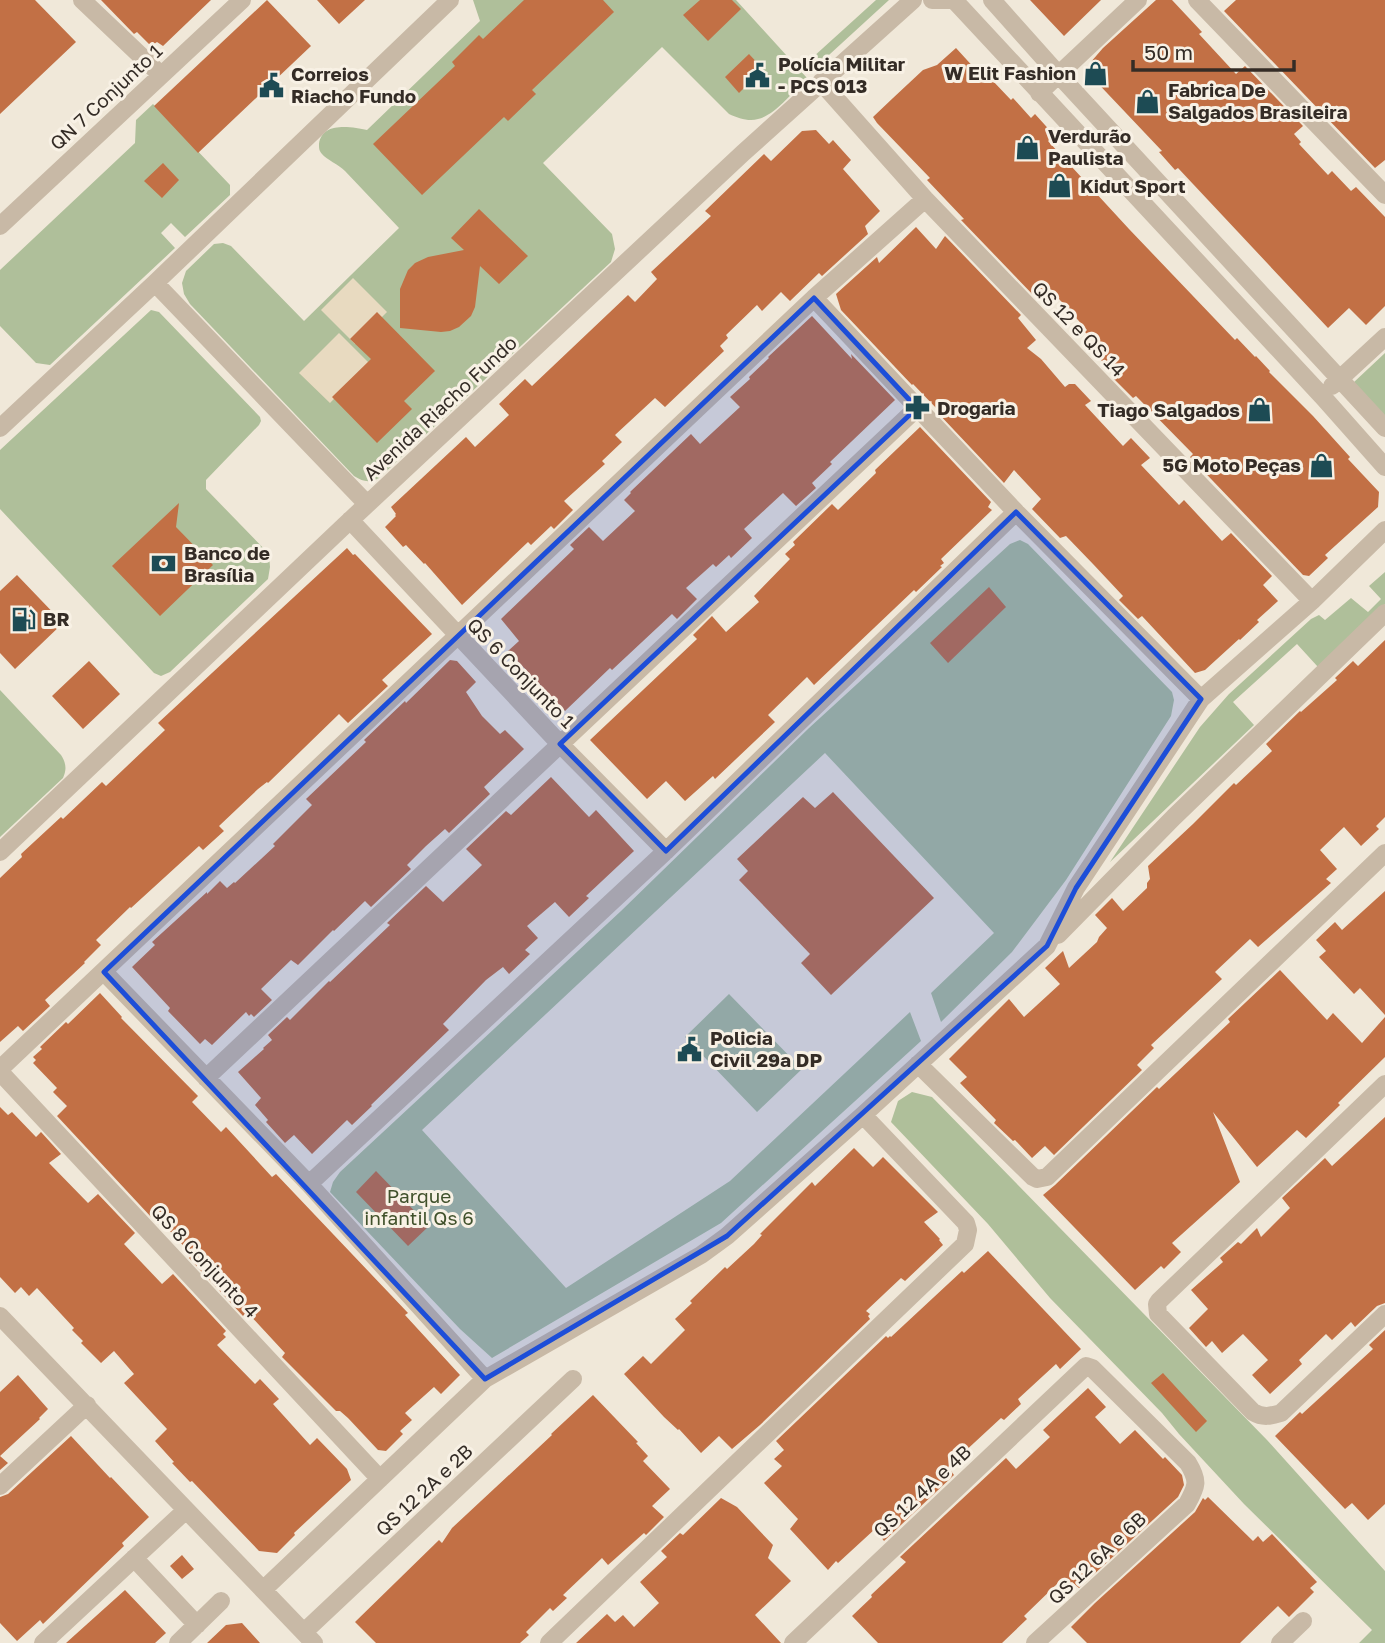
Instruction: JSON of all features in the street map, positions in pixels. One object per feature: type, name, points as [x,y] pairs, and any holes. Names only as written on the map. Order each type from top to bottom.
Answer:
[{"type":"street","points":[[82,0],[161,75]]},
{"type":"street","name":"QN 7 Conjunto 1","points":[[0,226],[242,0]]},
{"type":"street","points":[[0,428],[450,0]]},
{"type":"street","name":"Avenida Riacho Fundo","points":[[0,852],[733,162],[914,0]]},
{"type":"street","points":[[933,0],[951,0],[1322,396],[1385,467]]},
{"type":"street","points":[[992,0],[1385,428]]},
{"type":"street","points":[[1039,93],[1138,0]]},
{"type":"street","points":[[1197,0],[1385,195]]},
{"type":"street","name":"QS 12 e QS 14","points":[[821,82],[925,198],[1312,601]]},
{"type":"street","points":[[0,1070],[814,298],[925,198]]},
{"type":"street","points":[[155,283],[367,504]]},
{"type":"street","points":[[814,298],[1016,512],[1202,699]]},
{"type":"street","points":[[1322,396],[1385,337]]},
{"type":"street","points":[[206,1078],[917,408]]},
{"type":"street","points":[[309,1184],[666,851],[1016,512]]},
{"type":"street","name":"QS 6 Conjunto 1","points":[[350,520],[560,744],[666,851]]},
{"type":"street","points":[[1047,946],[1076,888],[1202,699],[1312,601],[1385,530]]},
{"type":"street","points":[[264,1589],[485,1379],[701,1255],[727,1236],[1047,946],[1174,817],[1385,613]]},
{"type":"street","points":[[918,1064],[1033,1177],[1047,1177],[1385,853]]},
{"type":"street","points":[[104,972],[309,1184],[485,1379]]},
{"type":"street","name":"QS 8 Conjunto 4","points":[[0,1070],[380,1479]]},
{"type":"street","points":[[1385,1084],[1157,1304],[1158,1314],[1253,1412],[1266,1416],[1281,1413],[1385,1314]]},
{"type":"street","points":[[549,1643],[965,1244],[968,1230],[966,1223],[863,1115]]},
{"type":"street","points":[[0,1316],[309,1638]]},
{"type":"street","name":"QS 12 4A e 4B","points":[[793,1643],[1086,1366],[1092,1368],[1188,1463],[1195,1474],[1195,1488],[1187,1504]]},
{"type":"street","name":"QS 12 2A e 2B","points":[[309,1638],[573,1379]]},
{"type":"street","points":[[0,1486],[86,1405]]},
{"type":"street","name":"QS 12 6A e 6B","points":[[1035,1643],[1187,1504]]},
{"type":"street","points":[[43,1643],[186,1510]]},
{"type":"street","points":[[134,1558],[197,1625]]},
{"type":"street","points":[[178,1643],[221,1601]]},
{"type":"street","points":[[1280,1643],[1303,1620]]},
{"type":"highlighted area","points":[[814,298],[917,408],[560,744],[666,851],[1016,512],[1201,699],[1076,888],[1047,946],[727,1236],[485,1379],[104,972]]},
{"type":"green space","points":[[473,0],[736,0],[807,78],[771,113],[755,120],[744,119],[729,114],[662,47],[543,163],[612,234],[615,249],[611,262],[379,478],[364,481],[354,476],[190,304],[182,283],[186,271],[214,244],[223,243],[231,246],[304,321],[399,228],[345,171],[322,154],[319,147],[321,137],[338,127],[367,130],[480,21]]},
{"type":"green space","points":[[876,0],[889,0],[818,65],[812,58]]},
{"type":"green space","points":[[153,104],[230,185],[230,195],[185,237],[171,223],[161,233],[175,248],[50,365],[36,363],[0,326],[0,270],[135,143],[136,120]]},
{"type":"green space","points":[[151,310],[159,312],[260,417],[259,425],[206,480],[206,489],[269,554],[270,567],[268,579],[170,672],[161,676],[154,673],[0,509],[0,450]]},
{"type":"green space","points":[[1385,353],[1385,418],[1353,383]]},
{"type":"green space","name":"Parque infantil Qs 6","points":[[1020,540],[1028,544],[1172,692],[1174,700],[1171,716],[1066,880],[1012,952],[941,1022],[931,993],[994,933],[825,753],[422,1130],[566,1288],[730,1181],[910,1012],[921,1041],[721,1223],[492,1358],[460,1329],[330,1192],[333,1182],[340,1172],[621,911],[809,728],[1010,544]]},
{"type":"green space","points":[[1385,572],[1385,604],[1318,667],[1297,644],[1233,702],[1254,725],[1110,862],[1200,727],[1229,694],[1311,619],[1319,615],[1325,620],[1351,598],[1368,612],[1381,599],[1369,586]]},
{"type":"green space","points":[[0,690],[61,755],[65,769],[63,778],[0,837]]},
{"type":"green space","points":[[729,994],[802,1069],[757,1112],[685,1037]]},
{"type":"green space","points":[[912,1092],[932,1097],[1267,1440],[1385,1571],[1385,1643],[1359,1643],[1372,1630],[1244,1504],[1162,1413],[1050,1298],[988,1224],[891,1122],[898,1101]]},
{"type":"shaded area","points":[[353,278],[387,312],[355,344],[321,310]]},
{"type":"shaded area","points":[[339,333],[369,363],[330,403],[299,373]]},
{"type":"building","points":[[0,0],[35,0],[76,42],[0,114]]},
{"type":"building","points":[[101,0],[211,0],[163,46],[157,42],[151,46],[137,32],[134,34]]},
{"type":"building","points":[[267,0],[311,46],[198,153],[154,106]]},
{"type":"building","points":[[317,0],[365,0],[339,24]]},
{"type":"building","points":[[524,0],[603,0],[614,12],[532,90],[536,94],[508,121],[504,117],[422,195],[373,144],[455,66],[452,62],[479,35],[483,39]]},
{"type":"building","points":[[700,0],[732,0],[741,9],[708,41],[683,15]]},
{"type":"building","points":[[1030,0],[1101,0],[1064,36]]},
{"type":"building","points":[[1156,0],[1172,0],[1236,74],[1245,66],[1303,126],[1294,134],[1301,142],[1299,144],[1328,175],[1332,171],[1351,191],[1356,187],[1385,217],[1385,306],[1366,325],[1349,308],[1328,328],[1178,168],[1175,170],[1159,152],[1162,151],[1089,74],[1090,63],[1103,48]]},
{"type":"building","points":[[1236,0],[1385,0],[1385,160],[1375,168],[1224,11]]},
{"type":"building","points":[[956,48],[977,71],[990,82],[992,80],[1011,100],[1013,98],[1031,118],[1035,114],[1054,135],[1048,141],[1235,340],[1237,338],[1256,356],[1313,416],[1379,492],[1378,507],[1325,555],[1328,558],[1309,576],[1303,575],[1190,457],[1193,454],[1136,396],[1133,398],[1114,379],[1117,376],[1097,356],[1103,351],[1050,289],[1038,300],[961,220],[964,219],[927,180],[930,178],[877,123],[873,117],[893,98],[923,70],[937,65]]},
{"type":"building","points":[[749,54],[763,69],[739,93],[725,77]]},
{"type":"building","points":[[816,130],[829,144],[833,140],[851,160],[843,169],[880,211],[865,226],[868,234],[822,276],[819,273],[790,301],[781,292],[762,311],[757,305],[726,335],[728,338],[720,346],[724,351],[665,407],[655,398],[615,435],[622,442],[602,461],[605,464],[564,501],[573,510],[554,529],[551,526],[531,545],[528,542],[462,605],[425,563],[406,545],[403,547],[385,527],[396,516],[391,507],[466,437],[475,447],[509,415],[499,404],[525,379],[532,386],[628,295],[635,302],[657,279],[651,272],[711,216],[705,211],[764,154],[771,161],[802,131]]},
{"type":"building","points":[[163,163],[179,180],[162,198],[144,181]]},
{"type":"building","points":[[479,209],[528,256],[499,284],[480,266],[475,307],[471,316],[459,327],[441,332],[400,328],[400,289],[408,270],[428,257],[464,250],[451,238]]},
{"type":"building","points":[[916,227],[936,249],[945,236],[1021,315],[1018,318],[1036,340],[1027,348],[1041,359],[1065,387],[1075,384],[1091,401],[1085,405],[1123,446],[1131,438],[1150,458],[1141,465],[1179,505],[1184,500],[1222,541],[1231,533],[1272,576],[1263,585],[1278,601],[1240,640],[1205,670],[1195,673],[1142,616],[1138,619],[1119,600],[1123,596],[1093,564],[1066,536],[1060,538],[1032,509],[1041,499],[1014,470],[1004,483],[841,310],[836,294],[877,257],[879,263]]},
{"type":"building","points":[[377,312],[435,371],[404,401],[412,409],[377,443],[332,397],[371,359],[350,339]]},
{"type":"building","points":[[812,316],[895,400],[830,462],[832,464],[812,483],[816,488],[796,506],[783,493],[744,529],[752,538],[731,558],[729,555],[716,567],[713,564],[686,588],[697,599],[677,619],[672,614],[565,711],[508,651],[519,641],[501,619],[574,549],[570,545],[589,527],[603,541],[635,511],[624,500],[630,492],[691,434],[700,444],[740,407],[730,397]]},
{"type":"building","points":[[920,427],[991,502],[988,507],[992,510],[941,559],[944,563],[940,566],[942,567],[814,685],[807,677],[768,715],[775,722],[715,779],[713,776],[685,801],[666,781],[647,799],[590,740],[697,639],[693,635],[712,616],[726,632],[759,602],[754,596],[790,559],[785,554],[795,545],[793,542],[832,504],[838,510]]},
{"type":"building","name":"Banco de Brasília","points":[[179,503],[176,527],[213,565],[160,616],[112,566]]},
{"type":"building","points":[[347,548],[432,634],[382,680],[388,686],[348,723],[339,714],[219,826],[224,831],[203,850],[199,846],[130,907],[96,940],[101,945],[85,963],[45,1000],[50,1006],[23,1031],[18,1026],[0,1042],[0,878],[22,857],[21,854],[61,817],[63,819],[102,782],[106,786],[165,730],[158,723]]},
{"type":"building","points":[[17,575],[63,623],[15,669],[0,653],[0,591]]},
{"type":"building","points":[[989,587],[1006,607],[948,663],[930,643]]},
{"type":"building","points":[[1385,640],[1385,817],[1376,826],[1379,829],[1361,846],[1344,827],[1320,850],[1337,869],[1326,879],[1331,883],[1258,947],[1250,939],[1215,972],[1222,979],[1151,1045],[1154,1048],[1137,1065],[1142,1070],[1054,1155],[1045,1146],[1032,1158],[994,1123],[996,1120],[960,1083],[967,1077],[949,1059],[1009,999],[1024,1017],[1060,984],[1045,968],[1063,951],[1069,968],[1097,942],[1107,928],[1095,915],[1112,898],[1123,911],[1147,888],[1150,879],[1148,866],[1234,783],[1236,785],[1272,751],[1266,744],[1300,711],[1337,680],[1335,678],[1353,661],[1358,666]]},
{"type":"building","points":[[450,660],[457,661],[476,682],[466,692],[482,716],[500,734],[505,730],[524,749],[484,787],[490,794],[449,833],[445,829],[426,846],[407,865],[411,869],[371,907],[365,901],[298,965],[291,960],[261,989],[272,1000],[254,1017],[246,1012],[212,1045],[205,1039],[200,1044],[168,1011],[170,1008],[132,967],[155,945],[152,942],[220,881],[227,888],[235,883],[275,846],[273,844],[312,805],[306,799],[366,742],[364,740]]},
{"type":"building","points":[[89,661],[120,694],[83,729],[52,696]]},
{"type":"building","points":[[551,777],[589,817],[596,810],[634,851],[586,896],[589,898],[569,917],[555,902],[527,926],[538,938],[525,950],[530,954],[509,974],[503,967],[486,980],[443,1024],[449,1030],[352,1125],[347,1120],[312,1154],[294,1135],[285,1143],[255,1105],[261,1098],[238,1072],[272,1040],[268,1035],[287,1017],[290,1020],[390,925],[387,923],[426,886],[443,902],[482,865],[466,849],[506,811],[511,815]]},
{"type":"building","points":[[833,792],[934,898],[831,995],[801,963],[810,954],[739,880],[748,871],[737,859],[803,797],[815,808]]},
{"type":"building","points":[[1385,891],[1385,1015],[1360,988],[1354,994],[1319,957],[1326,951],[1316,940],[1335,922],[1342,930]]},
{"type":"building","points":[[1280,970],[1327,1020],[1333,1013],[1362,1043],[1385,1017],[1385,1057],[1306,1138],[1297,1130],[1257,1167],[1213,1112],[1240,1182],[1172,1243],[1181,1252],[1164,1269],[1161,1266],[1135,1290],[1043,1195],[1230,1022],[1228,1019]]},
{"type":"building","points":[[100,993],[198,1096],[192,1102],[221,1132],[226,1127],[272,1177],[276,1174],[408,1313],[405,1315],[460,1375],[441,1394],[434,1387],[405,1413],[412,1420],[400,1431],[403,1434],[386,1451],[378,1450],[348,1418],[336,1411],[282,1357],[285,1353],[247,1312],[243,1316],[189,1258],[192,1255],[155,1215],[152,1218],[57,1116],[67,1106],[53,1092],[57,1088],[33,1063],[36,1060],[33,1057],[66,1022],[68,1024]]},
{"type":"building","points":[[0,1107],[8,1115],[12,1112],[36,1137],[41,1132],[61,1154],[49,1163],[88,1203],[98,1194],[135,1233],[124,1244],[162,1284],[173,1274],[226,1331],[223,1334],[226,1337],[217,1345],[255,1384],[260,1379],[279,1399],[273,1404],[310,1445],[317,1438],[347,1469],[351,1480],[294,1533],[277,1553],[259,1551],[172,1463],[174,1462],[155,1441],[167,1429],[124,1383],[134,1374],[114,1351],[101,1363],[81,1343],[83,1341],[72,1330],[74,1328],[37,1288],[29,1296],[21,1287],[15,1293],[0,1277]]},
{"type":"building","points":[[1385,1117],[1385,1303],[1377,1306],[1355,1327],[1351,1322],[1332,1340],[1326,1334],[1299,1360],[1302,1364],[1270,1394],[1252,1375],[1268,1360],[1243,1334],[1222,1353],[1212,1341],[1206,1347],[1189,1328],[1208,1309],[1191,1290],[1223,1262],[1220,1258],[1238,1242],[1241,1244],[1257,1228],[1261,1237],[1290,1208],[1282,1198],[1325,1158],[1332,1166]]},
{"type":"building","points":[[854,1148],[873,1167],[883,1157],[938,1212],[924,1222],[943,1245],[905,1281],[901,1278],[866,1311],[870,1314],[870,1319],[760,1425],[732,1449],[719,1436],[701,1453],[624,1374],[643,1356],[651,1364],[685,1330],[675,1319],[692,1303],[690,1301],[725,1267],[727,1269],[754,1244],[762,1235],[760,1234],[812,1182],[815,1186]]},
{"type":"building","points":[[376,1171],[429,1226],[408,1246],[356,1192]]},
{"type":"building","points":[[988,1251],[1081,1349],[1060,1369],[1056,1364],[1018,1399],[1021,1404],[1004,1420],[1001,1418],[948,1467],[954,1475],[884,1541],[875,1529],[828,1570],[790,1529],[798,1519],[764,1483],[782,1466],[774,1459],[784,1450],[776,1441],[886,1336],[891,1337],[962,1271],[964,1273]]},
{"type":"building","points":[[1385,1330],[1385,1504],[1368,1520],[1352,1503],[1345,1509],[1275,1436],[1373,1349],[1369,1345]]},
{"type":"building","points":[[1163,1373],[1207,1421],[1196,1432],[1151,1383]]},
{"type":"building","points":[[18,1375],[48,1409],[0,1456],[0,1392]]},
{"type":"building","points":[[1088,1388],[1106,1407],[1095,1417],[1120,1444],[1135,1430],[1182,1475],[1184,1485],[1178,1497],[1079,1588],[1072,1582],[1064,1589],[1058,1583],[1024,1616],[1027,1619],[1002,1643],[878,1643],[852,1616],[906,1562],[900,1557],[1006,1458],[1016,1469],[1050,1437],[1043,1430]]},
{"type":"building","points":[[593,1395],[638,1442],[636,1443],[648,1456],[643,1461],[670,1489],[652,1506],[664,1517],[608,1565],[602,1558],[563,1595],[567,1598],[553,1611],[550,1608],[526,1632],[529,1635],[520,1643],[376,1643],[355,1622],[439,1540],[442,1543],[452,1528]]},
{"type":"building","points":[[71,1436],[149,1517],[122,1543],[124,1546],[43,1624],[40,1620],[17,1641],[0,1623],[0,1497],[8,1494]]},
{"type":"building","points":[[0,1456],[8,1463],[0,1470]]},
{"type":"building","points":[[1208,1497],[1253,1541],[1258,1536],[1263,1542],[1272,1534],[1317,1582],[1310,1588],[1314,1592],[1289,1617],[1278,1606],[1240,1643],[1087,1643],[1071,1627],[1195,1512],[1203,1498],[1205,1500]]},
{"type":"building","points":[[721,1498],[737,1507],[773,1545],[768,1558],[791,1581],[755,1615],[781,1643],[576,1643],[607,1614],[615,1622],[623,1615],[634,1627],[659,1603],[640,1582],[667,1557],[661,1551],[680,1533],[683,1535]]},
{"type":"building","points":[[182,1555],[194,1569],[182,1579],[170,1566]]},
{"type":"building","points":[[125,1590],[166,1633],[155,1643],[66,1643]]},
{"type":"building","points":[[242,1623],[260,1643],[207,1643],[226,1625]]},
{"type":"place","name":"W Elit Fashion","points":[[1096,73]]},
{"type":"place","name":"Polícia Militar - PCS 013","points":[[758,75]]},
{"type":"place","name":"Correios Riacho Fundo","points":[[271,85]]},
{"type":"place","name":"Fabrica De Salgados Brasileira","points":[[1148,101]]},
{"type":"place","name":"Verdurão Paulista","points":[[1028,147]]},
{"type":"place","name":"Kidut Sport","points":[[1060,186]]},
{"type":"place","name":"Drogaria","points":[[917,408]]},
{"type":"place","name":"Tiago Salgados","points":[[1260,410]]},
{"type":"place","name":"5G Moto Peças","points":[[1321,465]]},
{"type":"place","name":"Banco de Brasília","points":[[164,564]]},
{"type":"place","name":"BR","points":[[23,619]]},
{"type":"place","name":"Policia Civil 29a DP","points":[[690,1049]]}]
